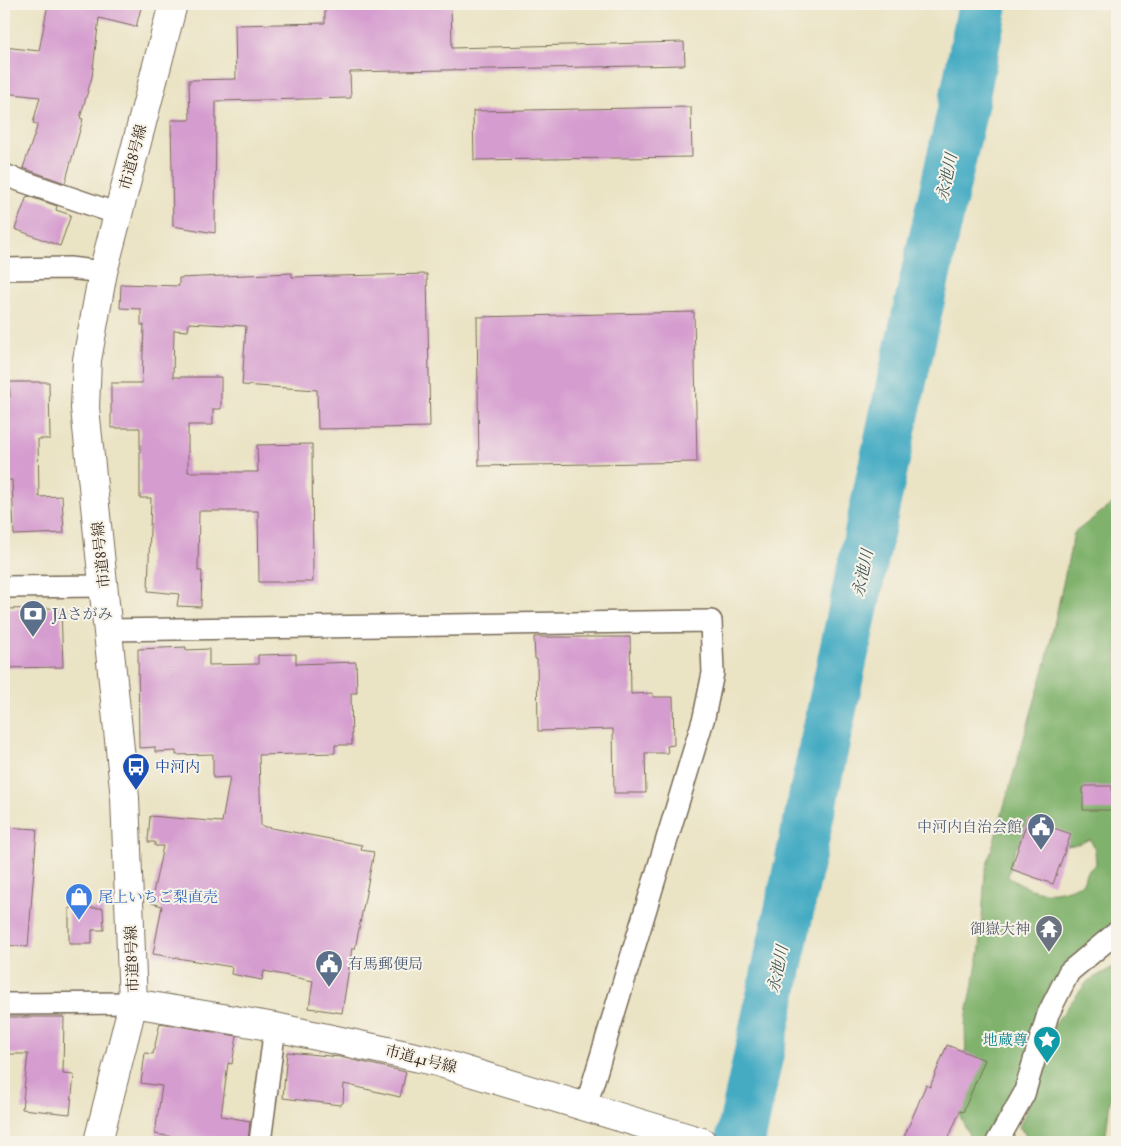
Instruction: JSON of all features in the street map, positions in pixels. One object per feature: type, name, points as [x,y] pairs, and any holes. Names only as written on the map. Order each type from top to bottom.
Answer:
[{"type":"street","name":"市道8号線","points":[[98,1142],[134,1004],[125,798],[85,408],[87,360],[103,272],[173,4]]},
{"type":"street","points":[[4,175],[118,214]]},
{"type":"street","points":[[4,269],[69,268],[103,272]]},
{"type":"street","points":[[4,587],[104,586]]},
{"type":"street","points":[[108,630],[711,621],[712,673],[704,717],[586,1106]]},
{"type":"street","points":[[997,1142],[1024,1094],[1048,1014],[1069,972],[1117,932]]},
{"type":"street","points":[[4,1004],[134,1004]]},
{"type":"street","name":"市道41号線","points":[[134,1004],[275,1027],[434,1061],[702,1142]]},
{"type":"street","points":[[260,1142],[275,1027]]},
{"type":"green space","points":[[1117,500],[1117,914],[1100,941],[1058,979],[1030,1067],[983,1142],[972,1142],[955,1105],[966,1064],[965,1024],[980,949],[985,872],[1046,662],[1074,533]],"holes":[[[1026,831],[1057,845],[1064,846],[1090,839],[1095,850],[1096,864],[1086,873],[1083,883],[1073,887],[1054,892],[1027,888],[1008,877],[1014,852]]]},
{"type":"green space","points":[[1117,965],[1117,1075],[1110,1101],[1105,1142],[1032,1142],[1019,1127],[1040,1082],[1055,1023],[1088,981]]},
{"type":"building","points":[[48,4],[142,4],[136,27],[99,18],[92,77],[80,118],[83,119],[65,183],[23,168],[38,124],[33,123],[40,97],[4,93],[4,47],[39,51]]},
{"type":"building","points":[[325,4],[451,4],[452,48],[684,42],[685,65],[350,72],[351,98],[216,101],[215,233],[173,226],[171,120],[190,120],[189,80],[236,79],[235,25],[325,23]]},
{"type":"building","points":[[691,107],[692,157],[474,160],[473,111]]},
{"type":"building","points":[[27,196],[57,206],[56,210],[71,215],[60,246],[15,229]]},
{"type":"building","points":[[292,273],[292,277],[427,274],[430,427],[318,429],[317,390],[242,385],[246,326],[189,323],[188,331],[174,330],[173,377],[221,377],[221,409],[213,409],[213,425],[188,425],[188,472],[258,472],[257,445],[312,444],[313,582],[259,582],[258,511],[199,511],[198,571],[202,571],[201,607],[177,606],[179,594],[148,591],[151,498],[140,498],[140,428],[111,428],[111,383],[142,383],[144,325],[141,325],[141,309],[120,308],[121,284],[179,286],[179,278]]},
{"type":"building","points":[[694,312],[697,462],[479,466],[477,317]]},
{"type":"building","points":[[9,382],[49,382],[50,439],[38,439],[39,497],[62,496],[64,533],[14,535],[12,480],[4,480],[4,397],[10,397]]},
{"type":"building","name":"JAさがみ","points":[[61,608],[63,667],[4,668],[4,609]]},
{"type":"building","points":[[534,637],[630,637],[631,694],[653,693],[653,697],[673,697],[674,745],[667,746],[668,753],[645,753],[646,793],[614,793],[613,729],[538,731],[537,659],[535,659]]},
{"type":"building","points":[[186,647],[186,650],[209,649],[209,665],[258,664],[258,655],[296,654],[296,664],[356,662],[357,693],[351,693],[352,745],[335,745],[335,753],[259,755],[261,826],[362,845],[361,850],[374,852],[355,949],[352,948],[342,1013],[309,1008],[313,981],[264,971],[262,980],[231,974],[232,967],[153,954],[162,906],[151,903],[163,846],[155,846],[155,842],[148,842],[150,816],[222,822],[230,777],[213,778],[213,754],[176,755],[176,751],[155,752],[155,747],[139,748],[138,649]]},
{"type":"building","points":[[1086,786],[1112,786],[1112,810],[1083,810],[1083,788]]},
{"type":"building","name":"中河内自治会館","points":[[1028,819],[1071,834],[1053,884],[1011,869]]},
{"type":"building","points":[[4,827],[37,829],[28,947],[4,945]]},
{"type":"building","points":[[69,908],[103,908],[104,930],[92,930],[92,944],[69,944]]},
{"type":"building","points":[[4,1017],[64,1017],[63,1074],[74,1075],[70,1114],[22,1109],[28,1054],[4,1054]]},
{"type":"building","points":[[160,1023],[237,1036],[232,1064],[228,1063],[221,1116],[250,1121],[248,1142],[193,1137],[192,1140],[155,1134],[162,1086],[141,1083],[145,1053],[153,1054]]},
{"type":"building","points":[[947,1045],[985,1060],[963,1112],[960,1111],[947,1142],[902,1142],[926,1085],[930,1087]]},
{"type":"building","points":[[287,1052],[340,1057],[406,1072],[400,1097],[344,1084],[343,1103],[340,1105],[283,1098]]},
{"type":"waterway","name":"永池川","points":[[740,1142],[893,421],[962,111],[983,4]]},
{"type":"place","name":"JAさがみ","points":[[33,638]]},
{"type":"place","name":"中河内","points":[[136,791]]},
{"type":"place","name":"中河内自治会館","points":[[1041,851]]},
{"type":"place","name":"尾上いちご梨直売","points":[[79,921]]},
{"type":"place","name":"御嶽大神","points":[[1049,953]]},
{"type":"place","name":"有馬郵便局","points":[[329,988]]},
{"type":"place","name":"地蔵尊","points":[[1047,1064]]}]
